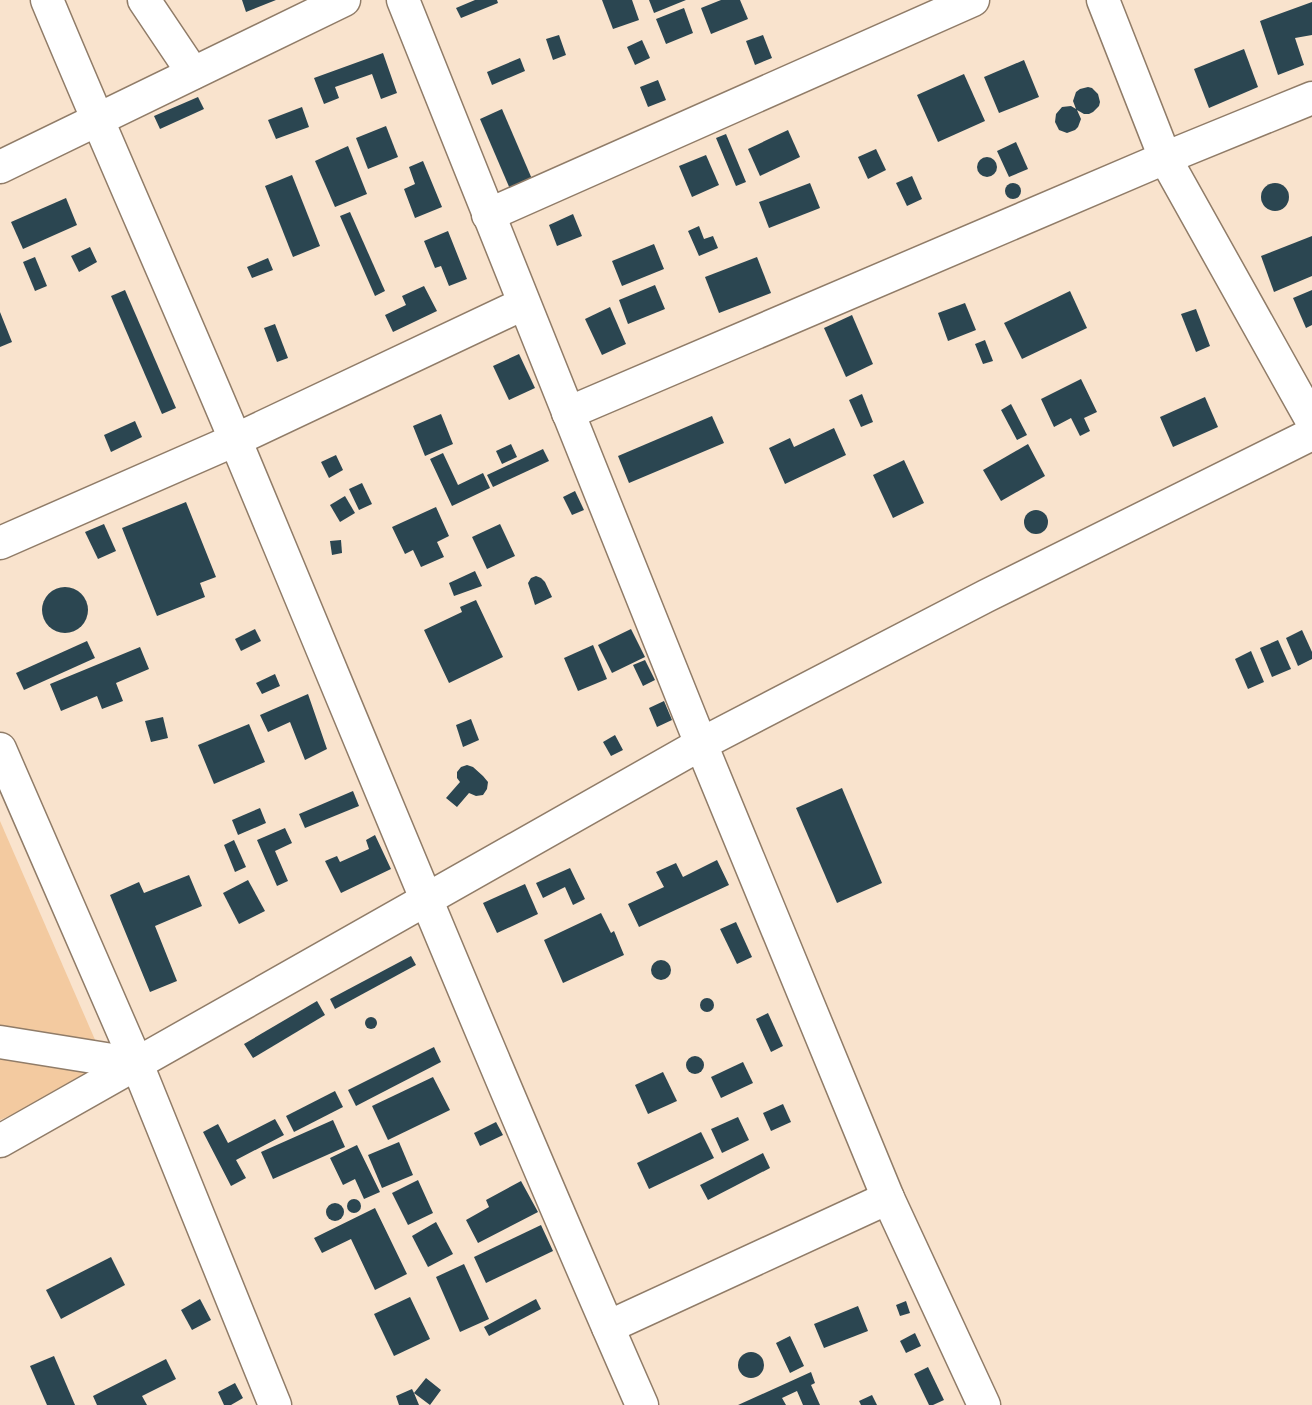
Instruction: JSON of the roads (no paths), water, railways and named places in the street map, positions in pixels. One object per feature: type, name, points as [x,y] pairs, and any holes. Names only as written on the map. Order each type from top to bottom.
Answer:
[{"type":"street","points":[[47,0],[642,1405]]},
{"type":"street","points":[[144,0],[193,73]]},
{"type":"street","points":[[0,167],[344,0]]},
{"type":"street","points":[[403,0],[701,744],[888,1198],[984,1405]]},
{"type":"street","points":[[488,215],[973,0]]},
{"type":"street","points":[[1103,0],[1166,158],[1312,421]]},
{"type":"street","points":[[568,413],[1312,98]]},
{"type":"street","points":[[0,542],[235,440],[523,304]]},
{"type":"street","points":[[0,1142],[701,744],[986,596],[1312,434]]},
{"type":"street","points":[[0,750],[137,1063],[275,1405]]},
{"type":"street","points":[[0,1042],[137,1063]]},
{"type":"street","points":[[608,1327],[888,1198]]}]
